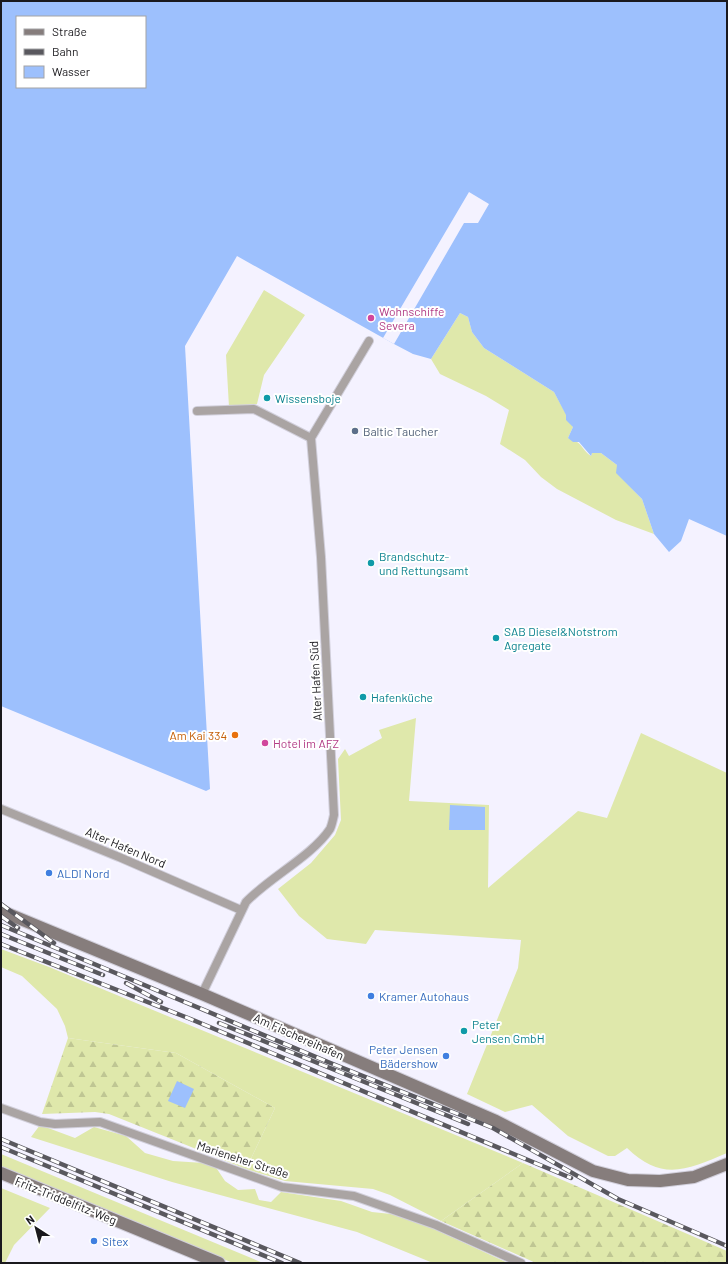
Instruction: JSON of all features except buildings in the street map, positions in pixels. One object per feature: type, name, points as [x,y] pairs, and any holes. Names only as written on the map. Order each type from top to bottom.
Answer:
[{"type":"street","points":[[197,411],[254,409],[311,438],[369,341]]},
{"type":"street","name":"Alter Hafen Süd","points":[[202,994],[241,910],[258,890],[322,839],[331,828],[334,815],[321,557],[311,438]]},
{"type":"street","name":"Alter Hafen Nord","points":[[1,809],[119,857],[241,910]]},
{"type":"street","name":"Am Fischereihafen","points":[[1,911],[202,994],[496,1121],[593,1171],[628,1180],[660,1181],[694,1177],[727,1164]]},
{"type":"street","name":"Marieneher Straße","points":[[1,1108],[40,1122],[56,1124],[100,1122],[282,1187],[354,1196],[436,1225],[521,1263]]},
{"type":"street","name":"Fritz-Triddelfitz-Weg","points":[[1,1173],[219,1263]]},
{"type":"green space","points":[[264,290],[305,315],[264,375],[257,404],[229,407],[226,355]]},
{"type":"green space","points":[[460,313],[468,317],[472,332],[484,348],[554,392],[573,427],[568,438],[580,444],[591,456],[592,453],[601,453],[617,465],[617,473],[642,499],[654,534],[616,520],[557,489],[541,477],[525,460],[500,444],[509,410],[486,396],[440,374],[431,359]]},
{"type":"green space","points":[[416,718],[409,801],[489,805],[488,888],[578,811],[607,818],[641,733],[727,773],[727,1153],[687,1168],[675,1170],[663,1169],[652,1166],[640,1159],[627,1148],[615,1156],[608,1156],[568,1136],[532,1105],[505,1112],[467,1094],[518,968],[521,940],[375,930],[366,944],[327,939],[299,916],[278,889],[311,863],[335,835],[341,820],[338,759],[345,749],[349,756],[382,738],[379,730]]},
{"type":"green space","points":[[1,949],[49,967],[523,1163],[441,1221],[390,1195],[373,1189],[285,1181],[246,1169],[275,1108],[176,1053],[68,1038],[65,1026],[57,1009],[22,976],[1,967]]},
{"type":"green space","points":[[68,1038],[176,1053],[275,1108],[246,1169],[109,1114],[95,1112],[42,1114]]},
{"type":"green space","points":[[40,1125],[75,1138],[94,1127],[126,1136],[145,1153],[173,1161],[204,1163],[215,1166],[225,1181],[238,1190],[255,1189],[259,1200],[271,1202],[281,1192],[341,1201],[372,1212],[391,1214],[432,1228],[508,1263],[433,1263],[357,1232],[172,1182],[31,1137]]},
{"type":"green space","points":[[1,1154],[263,1263],[233,1263],[1,1166]]},
{"type":"green space","points":[[523,1163],[727,1251],[727,1263],[536,1263],[441,1221]]},
{"type":"green space","points":[[1,1188],[50,1208],[14,1245],[5,1263],[1,1263]]},
{"type":"water","points":[[1,1],[727,1],[727,536],[689,519],[681,541],[669,552],[654,534],[642,499],[616,473],[617,465],[601,453],[592,453],[591,456],[579,442],[573,442],[568,438],[573,427],[566,420],[566,415],[554,392],[484,348],[472,332],[468,317],[460,313],[431,359],[413,354],[394,344],[237,256],[185,346],[210,789],[206,791],[1,706]]},
{"type":"water","points":[[450,805],[485,807],[485,830],[449,830]]},
{"type":"water","points":[[177,1081],[194,1089],[185,1108],[168,1101]]},
{"type":"pier","points":[[469,192],[489,204],[478,223],[464,223],[394,344],[383,338]]},
{"type":"railway","points":[[1,904],[54,943]]},
{"type":"railway","points":[[1,916],[18,928]]},
{"type":"railway","points":[[1,925],[328,1062],[493,1128],[618,1199],[727,1246]]},
{"type":"railway","points":[[1,934],[103,975]]},
{"type":"railway","points":[[1,944],[188,1018],[571,1178]]},
{"type":"railway","points":[[126,983],[161,1002]]},
{"type":"railway","points":[[219,1023],[468,1124]]},
{"type":"railway","points":[[1,1139],[300,1263]]},
{"type":"railway","points":[[1,1147],[282,1263]]},
{"type":"place","name":"Wohnschiffe Severa","points":[[371,318]]},
{"type":"place","name":"Wissensboje","points":[[267,398]]},
{"type":"place","name":"Baltic Taucher","points":[[355,431]]},
{"type":"place","name":"Brandschutz- und Rettungsamt","points":[[371,563]]},
{"type":"place","name":"SAB Diesel&Notstrom Agregate","points":[[496,638]]},
{"type":"place","name":"Hafenküche","points":[[363,697]]},
{"type":"place","name":"Am Kai 334","points":[[235,735]]},
{"type":"place","name":"Hotel im AFZ","points":[[265,743]]},
{"type":"place","name":"ALDI Nord","points":[[49,873]]},
{"type":"place","name":"Kramer Autohaus","points":[[371,996]]},
{"type":"place","name":"Peter Jensen GmbH","points":[[464,1031]]},
{"type":"place","name":"Peter Jensen Bädershow","points":[[446,1056]]},
{"type":"place","name":"Sitex","points":[[94,1241]]}]
